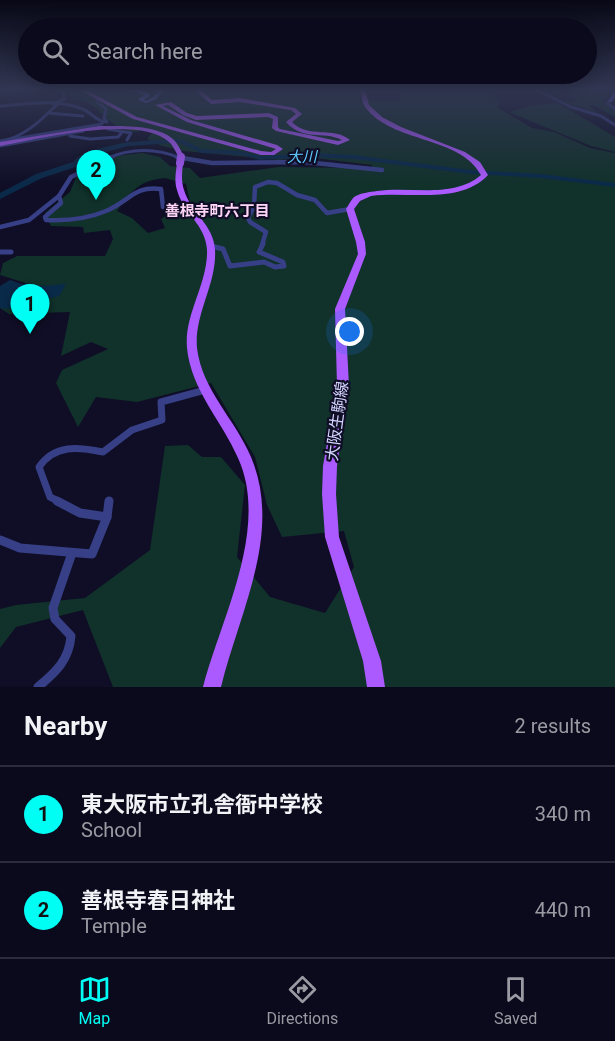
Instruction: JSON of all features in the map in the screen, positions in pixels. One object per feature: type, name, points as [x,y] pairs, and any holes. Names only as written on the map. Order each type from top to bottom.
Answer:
[{"type":"main road","points":[[146,121],[268,154],[277,153],[280,149],[189,121]]},
{"type":"main road","points":[[276,121],[275,128],[285,132],[338,143],[347,140],[340,136],[312,134],[292,126],[290,121]]},
{"type":"main road","points":[[350,208],[357,199],[375,192],[444,191],[474,185],[485,175],[482,167],[474,159],[386,121]]},
{"type":"main road","points":[[3,146],[95,128],[131,128],[165,137],[176,146],[180,160],[177,182],[181,195],[207,230],[211,246],[210,266],[194,322],[192,346],[194,361],[204,388],[243,454],[251,474],[255,507],[252,542],[244,582],[226,632],[212,687]]},
{"type":"main road","name":"大阪生駒線","points":[[350,208],[362,246],[362,254],[340,309],[343,387],[329,495],[332,537],[372,661],[376,687]]},
{"type":"street","points":[[3,146],[40,121]]},
{"type":"street","points":[[3,146],[103,123],[99,121]]},
{"type":"street","points":[[95,128],[105,125],[108,121]]},
{"type":"street","points":[[62,133],[116,130],[131,133],[127,140]]},
{"type":"street","points":[[103,139],[116,130]]},
{"type":"street","points":[[62,133],[103,139],[115,138],[122,132]]},
{"type":"street","points":[[0,227],[29,220],[59,196],[75,174],[114,156],[135,150],[167,152],[182,159],[212,163],[305,162],[382,170]]},
{"type":"street","points":[[211,246],[223,248],[228,255],[230,266],[264,262],[275,267],[284,266],[283,262],[259,252],[266,238],[266,232],[250,222],[248,218],[254,206],[255,187],[261,183],[274,182],[297,195],[311,197],[327,213],[350,208]]},
{"type":"street","points":[[59,196],[61,203],[45,217],[46,220],[76,220],[97,215],[121,204],[133,192],[146,187],[161,189],[163,207],[188,206]]},
{"type":"street","points":[[0,252],[12,252]]},
{"type":"street","points":[[107,517],[80,513],[50,497],[39,467],[45,455],[60,448],[83,448],[103,452],[132,430],[162,420],[161,402],[204,388]]},
{"type":"street","points":[[0,540],[20,548],[92,554],[107,517],[109,501]]},
{"type":"street","points":[[38,687],[66,663],[71,648],[71,636],[55,619],[53,608],[72,554]]},
{"type":"green space","points":[[110,121],[520,121],[532,128],[554,132],[590,148],[615,153],[615,687],[113,687],[83,610],[16,627],[0,648],[0,609],[16,605],[85,598],[150,550],[165,446],[188,445],[202,457],[221,457],[245,485],[237,557],[270,597],[325,613],[354,567],[344,531],[282,537],[267,505],[255,457],[211,383],[137,402],[96,397],[78,427],[56,383],[62,370],[108,349],[91,342],[61,356],[70,312],[9,314],[0,308],[35,305],[49,300],[51,291],[0,275],[3,263],[17,256],[105,256],[113,239],[110,230],[84,233],[83,227],[51,226],[45,213],[70,192],[77,175],[116,156],[142,153],[160,157],[170,166],[190,168],[200,178],[278,167],[372,168],[372,165],[307,157],[279,160],[184,151],[162,146],[147,139],[155,130],[145,129],[136,132],[116,126]],"holes":[[[165,178],[186,184],[191,207],[170,209],[161,219],[165,228],[148,233],[132,218],[117,211],[137,188],[149,181]]]},
{"type":"green space","points":[[531,121],[588,121],[615,137],[615,152],[591,146]]},
{"type":"water","points":[[10,280],[30,287],[66,284],[59,296],[24,307],[0,308],[0,286]]},
{"type":"waterway","name":"大川","points":[[0,196],[39,176],[76,164],[81,159],[99,151],[128,144],[174,141],[181,141],[201,151],[241,153],[260,158],[313,155],[353,157],[471,172],[541,176],[615,185]]},
{"type":"place","name":"善根寺春日神社","points":[[96,200]]},
{"type":"place","name":"東大阪市立孔舎衙中学校","points":[[30,334]]},
{"type":"district","name":"善根寺町六丁目","points":[[217,211]]}]
